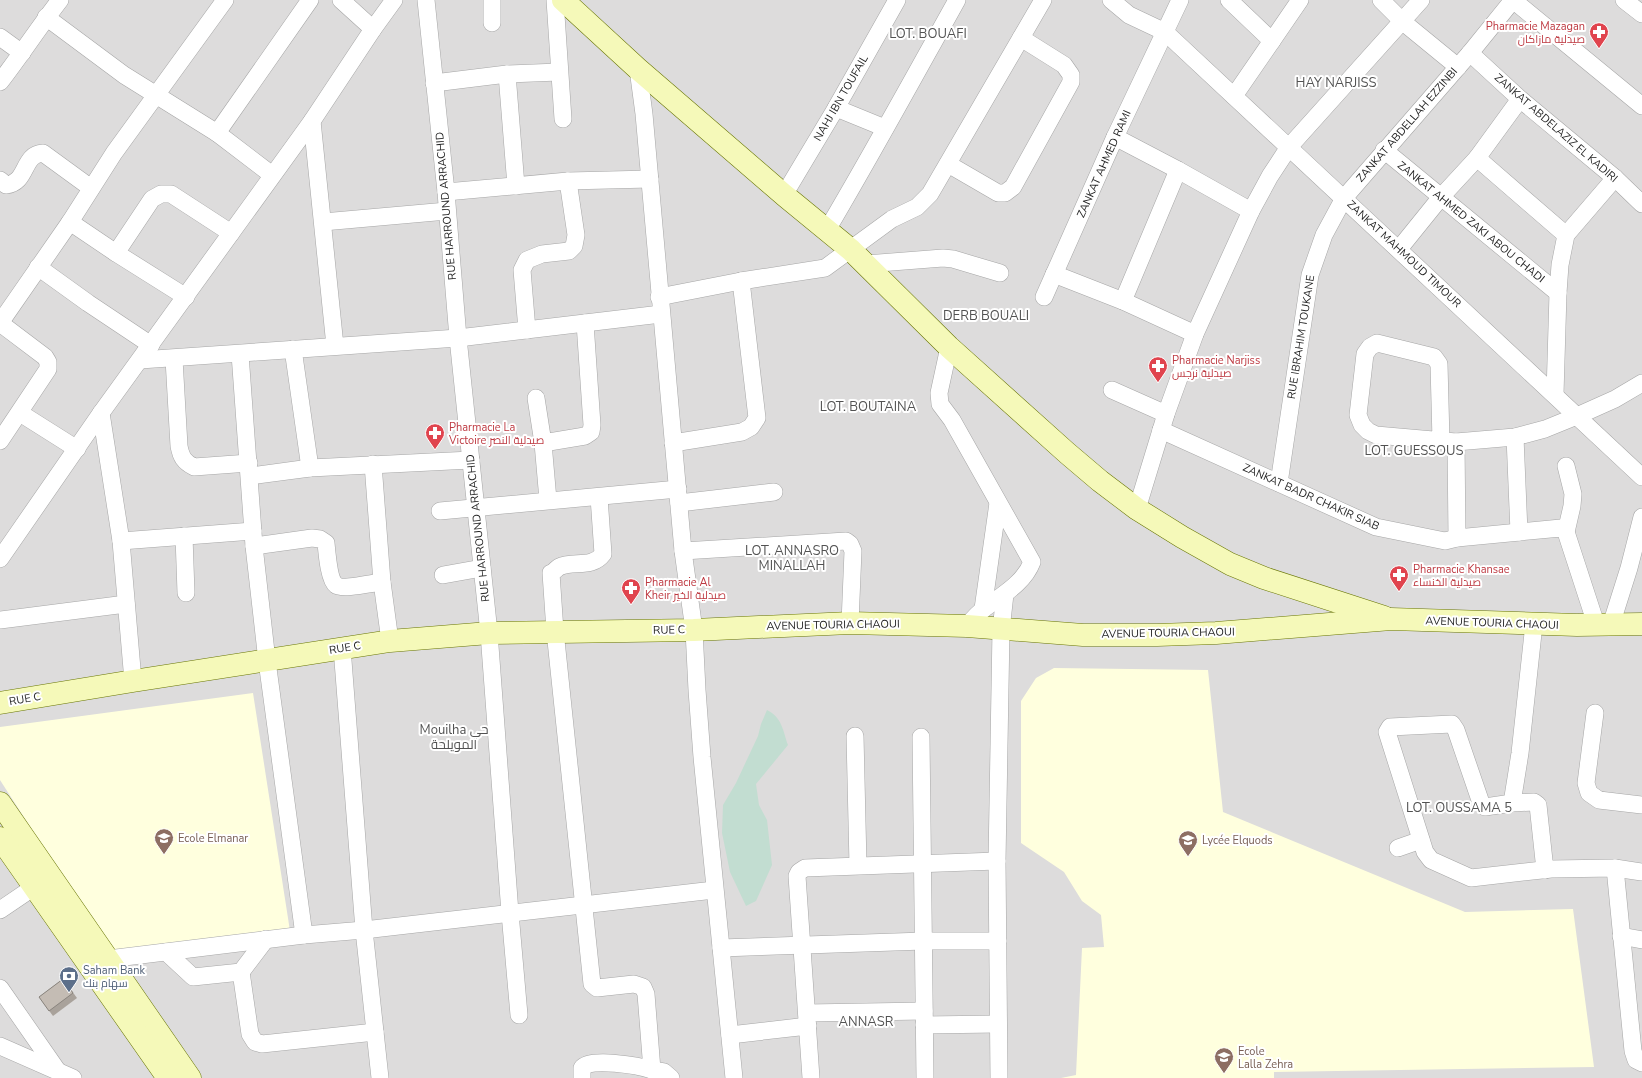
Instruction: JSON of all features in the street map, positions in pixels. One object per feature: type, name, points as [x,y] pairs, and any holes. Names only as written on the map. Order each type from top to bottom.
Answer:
[{"type":"street","points":[[0,82],[22,53],[46,17],[60,0]]},
{"type":"street","points":[[0,441],[48,370],[48,362],[45,358],[2,316],[70,222],[114,153],[225,0]]},
{"type":"street","points":[[217,133],[310,0]]},
{"type":"street","points":[[341,0],[373,29]]},
{"type":"street","points":[[0,559],[101,413],[312,121],[394,0]]},
{"type":"street","name":"RUE HARROUND ARRACHID","points":[[426,0],[446,192],[458,338],[489,633],[519,1015]]},
{"type":"street","points":[[492,0],[492,23]]},
{"type":"street","points":[[555,0],[559,72],[564,119]]},
{"type":"street","points":[[563,0],[638,69],[784,195],[859,257],[949,347],[1067,453],[1137,509],[1182,538],[1230,564],[1264,578],[1391,619]]},
{"type":"street","name":"NAHJ IBN TOUFAIL","points":[[784,195],[836,108],[897,0]]},
{"type":"street","points":[[827,230],[869,159],[957,0]]},
{"type":"street","points":[[859,257],[892,219],[917,207],[930,194],[1043,0]]},
{"type":"street","name":"ZANKAT MAHMOUD TIMOUR","points":[[1111,0],[1129,15],[1165,32],[1555,394],[1642,477]]},
{"type":"street","name":"ZANKAT AHMED RAMI","points":[[1044,297],[1115,137],[1180,0]]},
{"type":"street","points":[[1229,0],[1272,41]]},
{"type":"street","points":[[1234,96],[1300,0]]},
{"type":"street","points":[[1381,0],[1403,22],[1458,67]]},
{"type":"street","points":[[1137,509],[1164,422],[1194,334],[1270,176],[1289,147],[1362,63],[1403,22],[1421,0]]},
{"type":"street","points":[[1513,0],[1642,106]]},
{"type":"street","name":"ZANKAT ABDELLAH EZZINBI","points":[[1344,198],[1384,150],[1470,53],[1513,0]]},
{"type":"street","points":[[1624,0],[1642,14]]},
{"type":"street","points":[[46,17],[124,76],[217,133],[272,175]]},
{"type":"street","points":[[0,37],[22,53]]},
{"type":"street","points":[[948,164],[998,194],[1005,193],[1013,187],[1071,82],[1071,75],[1064,65],[1021,38]]},
{"type":"street","name":"ZANKAT ABDELAZIZ EL KADIRI","points":[[1470,53],[1520,98],[1615,178],[1642,204]]},
{"type":"street","points":[[638,69],[650,179],[659,297],[683,551],[694,630],[697,690],[714,890],[734,1078]]},
{"type":"street","points":[[434,83],[507,74],[559,72]]},
{"type":"street","points":[[507,74],[516,186]]},
{"type":"street","points":[[1399,249],[1441,197],[1477,158],[1520,98]]},
{"type":"street","points":[[836,108],[885,128]]},
{"type":"street","points":[[312,121],[334,346]]},
{"type":"street","points":[[1115,137],[1252,211]]},
{"type":"street","name":"ZANKAT AHMED ZAKI ABOU CHADI","points":[[1384,150],[1558,293]]},
{"type":"street","points":[[0,180],[6,185],[18,181],[32,157],[37,153],[43,153],[91,188]]},
{"type":"street","points":[[1477,158],[1566,235]]},
{"type":"street","points":[[1124,301],[1178,170]]},
{"type":"street","points":[[1555,394],[1558,293],[1560,265],[1566,235],[1615,178]]},
{"type":"street","points":[[446,192],[568,181],[650,179]]},
{"type":"street","points":[[527,330],[522,270],[527,260],[542,254],[568,252],[574,246],[576,235],[568,181]]},
{"type":"street","points":[[116,253],[152,199],[161,194],[171,194],[231,233]]},
{"type":"street","name":"RUE IBRAHIM TOUKANE","points":[[1279,483],[1310,275],[1324,235],[1344,198]]},
{"type":"street","points":[[323,222],[447,211]]},
{"type":"street","points":[[70,222],[186,297]]},
{"type":"street","points":[[659,297],[741,281],[826,268],[859,257],[953,259],[1000,273]]},
{"type":"street","points":[[38,267],[88,303],[151,345]]},
{"type":"street","points":[[1054,274],[1124,301],[1194,334]]},
{"type":"street","points":[[674,443],[742,432],[751,427],[757,418],[741,281]]},
{"type":"street","points":[[140,360],[174,359],[458,338],[661,314]]},
{"type":"street","points":[[543,443],[585,436],[591,432],[592,425],[585,323]]},
{"type":"street","points":[[1457,538],[1448,442],[1439,364],[1434,357],[1378,343],[1370,347],[1365,354],[1358,415],[1362,425],[1368,431],[1376,435],[1448,442],[1515,437],[1545,429],[1577,416],[1615,399],[1642,383]]},
{"type":"street","points":[[949,347],[939,393],[940,404],[952,420],[1032,562],[1029,571],[1005,594],[983,609],[967,626]]},
{"type":"street","points":[[293,350],[310,468]]},
{"type":"street","points":[[240,354],[254,539],[267,661],[304,935]]},
{"type":"street","points":[[174,359],[179,446],[181,456],[187,464],[194,467],[249,470],[471,460]]},
{"type":"street","name":"ZANKAT BADR CHAKIR SIAB","points":[[1112,390],[1164,422],[1279,483],[1376,527],[1445,541],[1457,538],[1519,532],[1563,530]]},
{"type":"street","points":[[536,398],[543,443],[548,500]]},
{"type":"street","points":[[20,413],[77,449]]},
{"type":"street","points":[[101,413],[120,541],[133,681]]},
{"type":"street","points":[[1515,437],[1519,532]]},
{"type":"street","points":[[373,464],[382,582],[390,641]]},
{"type":"street","points":[[1566,466],[1573,494],[1572,506],[1563,530],[1603,625]]},
{"type":"street","points":[[440,511],[548,500],[599,497],[679,496],[774,492]]},
{"type":"street","points":[[599,497],[603,554],[599,560],[591,563],[566,565],[558,567],[551,573],[554,631],[592,984],[597,988],[634,984],[640,985],[646,991],[652,1070]]},
{"type":"street","points":[[983,609],[998,502]]},
{"type":"street","points":[[1603,625],[1629,568],[1642,517]]},
{"type":"street","points":[[120,541],[184,536],[254,539],[320,539],[326,543],[331,579],[336,585],[342,587],[382,582]]},
{"type":"street","points":[[184,536],[186,593]]},
{"type":"street","points":[[683,551],[846,541],[850,544],[852,551],[850,623]]},
{"type":"street","points":[[443,575],[482,568]]},
{"type":"street","points":[[999,1078],[997,861],[1001,630],[1005,594]]},
{"type":"street","points":[[0,620],[126,604]]},
{"type":"street","name":"AVENUE TOURIA CHAOUI","points":[[694,630],[850,623],[967,626],[1001,630],[1083,635],[1157,635],[1223,633],[1391,619],[1534,624],[1642,624]]},
{"type":"street","points":[[1512,803],[1520,753],[1534,624]]},
{"type":"street","name":"RUE C","points":[[0,703],[390,641],[489,633],[694,630]]},
{"type":"street","points":[[342,648],[364,930],[380,1078]]},
{"type":"street","points":[[1595,713],[1586,783],[1588,793],[1599,800],[1642,805]]},
{"type":"street","points":[[1545,870],[1538,805],[1534,802],[1512,803],[1485,807],[1481,803],[1456,730],[1452,724],[1390,727],[1387,732],[1425,852],[1430,860],[1471,878],[1545,870],[1614,868],[1642,872]]},
{"type":"street","points":[[855,736],[858,865]]},
{"type":"street","points":[[921,737],[926,1078]]},
{"type":"street","points":[[0,803],[99,962],[168,1078]]},
{"type":"street","points":[[0,838],[34,887],[99,962],[190,1078]]},
{"type":"street","points":[[1398,848],[1421,840]]},
{"type":"street","points":[[811,1078],[797,876],[799,872],[806,868],[858,865],[997,861]]},
{"type":"street","points":[[1614,868],[1633,1051],[1636,1060],[1642,1063]]},
{"type":"street","points":[[0,910],[34,887]]},
{"type":"street","points":[[99,962],[266,939],[364,930],[714,890]]},
{"type":"street","points":[[1621,936],[1642,940]]},
{"type":"street","points":[[266,939],[241,972],[250,1034],[255,1042],[262,1044],[375,1032]]},
{"type":"street","points":[[721,948],[802,944],[998,941]]},
{"type":"street","points":[[166,952],[193,976],[241,972]]},
{"type":"street","points":[[0,988],[57,1070]]},
{"type":"street","points":[[730,1035],[807,1020],[924,1018],[998,1024]]},
{"type":"street","points":[[0,1047],[73,1078]]},
{"type":"street","points":[[582,1078],[582,1068],[587,1064],[627,1064],[664,1072],[671,1078]]},
{"type":"shaded area","points":[[0,0],[1642,0],[1642,1078],[0,1078]]},
{"type":"shaded area","name":"Lycée Elquods","points":[[1054,668],[1208,670],[1223,812],[1465,912],[1573,909],[1594,1067],[1274,1072],[1274,1078],[1061,1078],[1076,1075],[1082,948],[1104,947],[1101,915],[1082,901],[1064,872],[1021,843],[1021,701],[1036,678]]},
{"type":"shaded area","name":"Ecole Elmanar","points":[[253,693],[290,931],[113,956],[0,780],[0,727]]},
{"type":"shaded area","points":[[767,710],[779,720],[788,745],[756,784],[759,805],[767,820],[772,865],[756,901],[746,906],[730,872],[722,833],[723,805],[736,783],[758,736]]},
{"type":"building","points":[[63,979],[73,993],[49,1011],[39,997]]},
{"type":"place","name":"Pharmacie Mazagan صيدلية مازاكان","points":[[1599,49]]},
{"type":"place","name":"Pharmacie Narjiss صيدلية نرجس","points":[[1158,383]]},
{"type":"place","name":"Pharmacie La Victoire صيدلية النصر","points":[[435,450]]},
{"type":"place","name":"Pharmacie Khansae صيدلية الخنساء","points":[[1399,592]]},
{"type":"place","name":"Pharmacie Al Kheir صيدلية الخير","points":[[631,605]]},
{"type":"place","name":"Ecole Elmanar","points":[[164,855]]},
{"type":"place","name":"Lycée Elquods","points":[[1188,857]]},
{"type":"place","name":"Saham Bank سهام بنك","points":[[69,993]]},
{"type":"place","name":"Ecole Lalla Zehra","points":[[1224,1074]]},
{"type":"district","name":"LOT. BOUAFI","points":[[928,34]]},
{"type":"district","name":"HAY NARJISS","points":[[1336,83]]},
{"type":"district","name":"DERB BOUALI","points":[[986,316]]},
{"type":"district","name":"LOT. BOUTAINA","points":[[868,407]]},
{"type":"district","name":"LOT. GUESSOUS","points":[[1414,451]]},
{"type":"district","name":"LOT. ANNASRO MINALLAH","points":[[792,558]]},
{"type":"district","name":"Mouilha حي المويلحة","points":[[454,738]]},
{"type":"district","name":"LOT. OUSSAMA 5","points":[[1459,808]]},
{"type":"district","name":"ANNASR","points":[[866,1022]]}]
